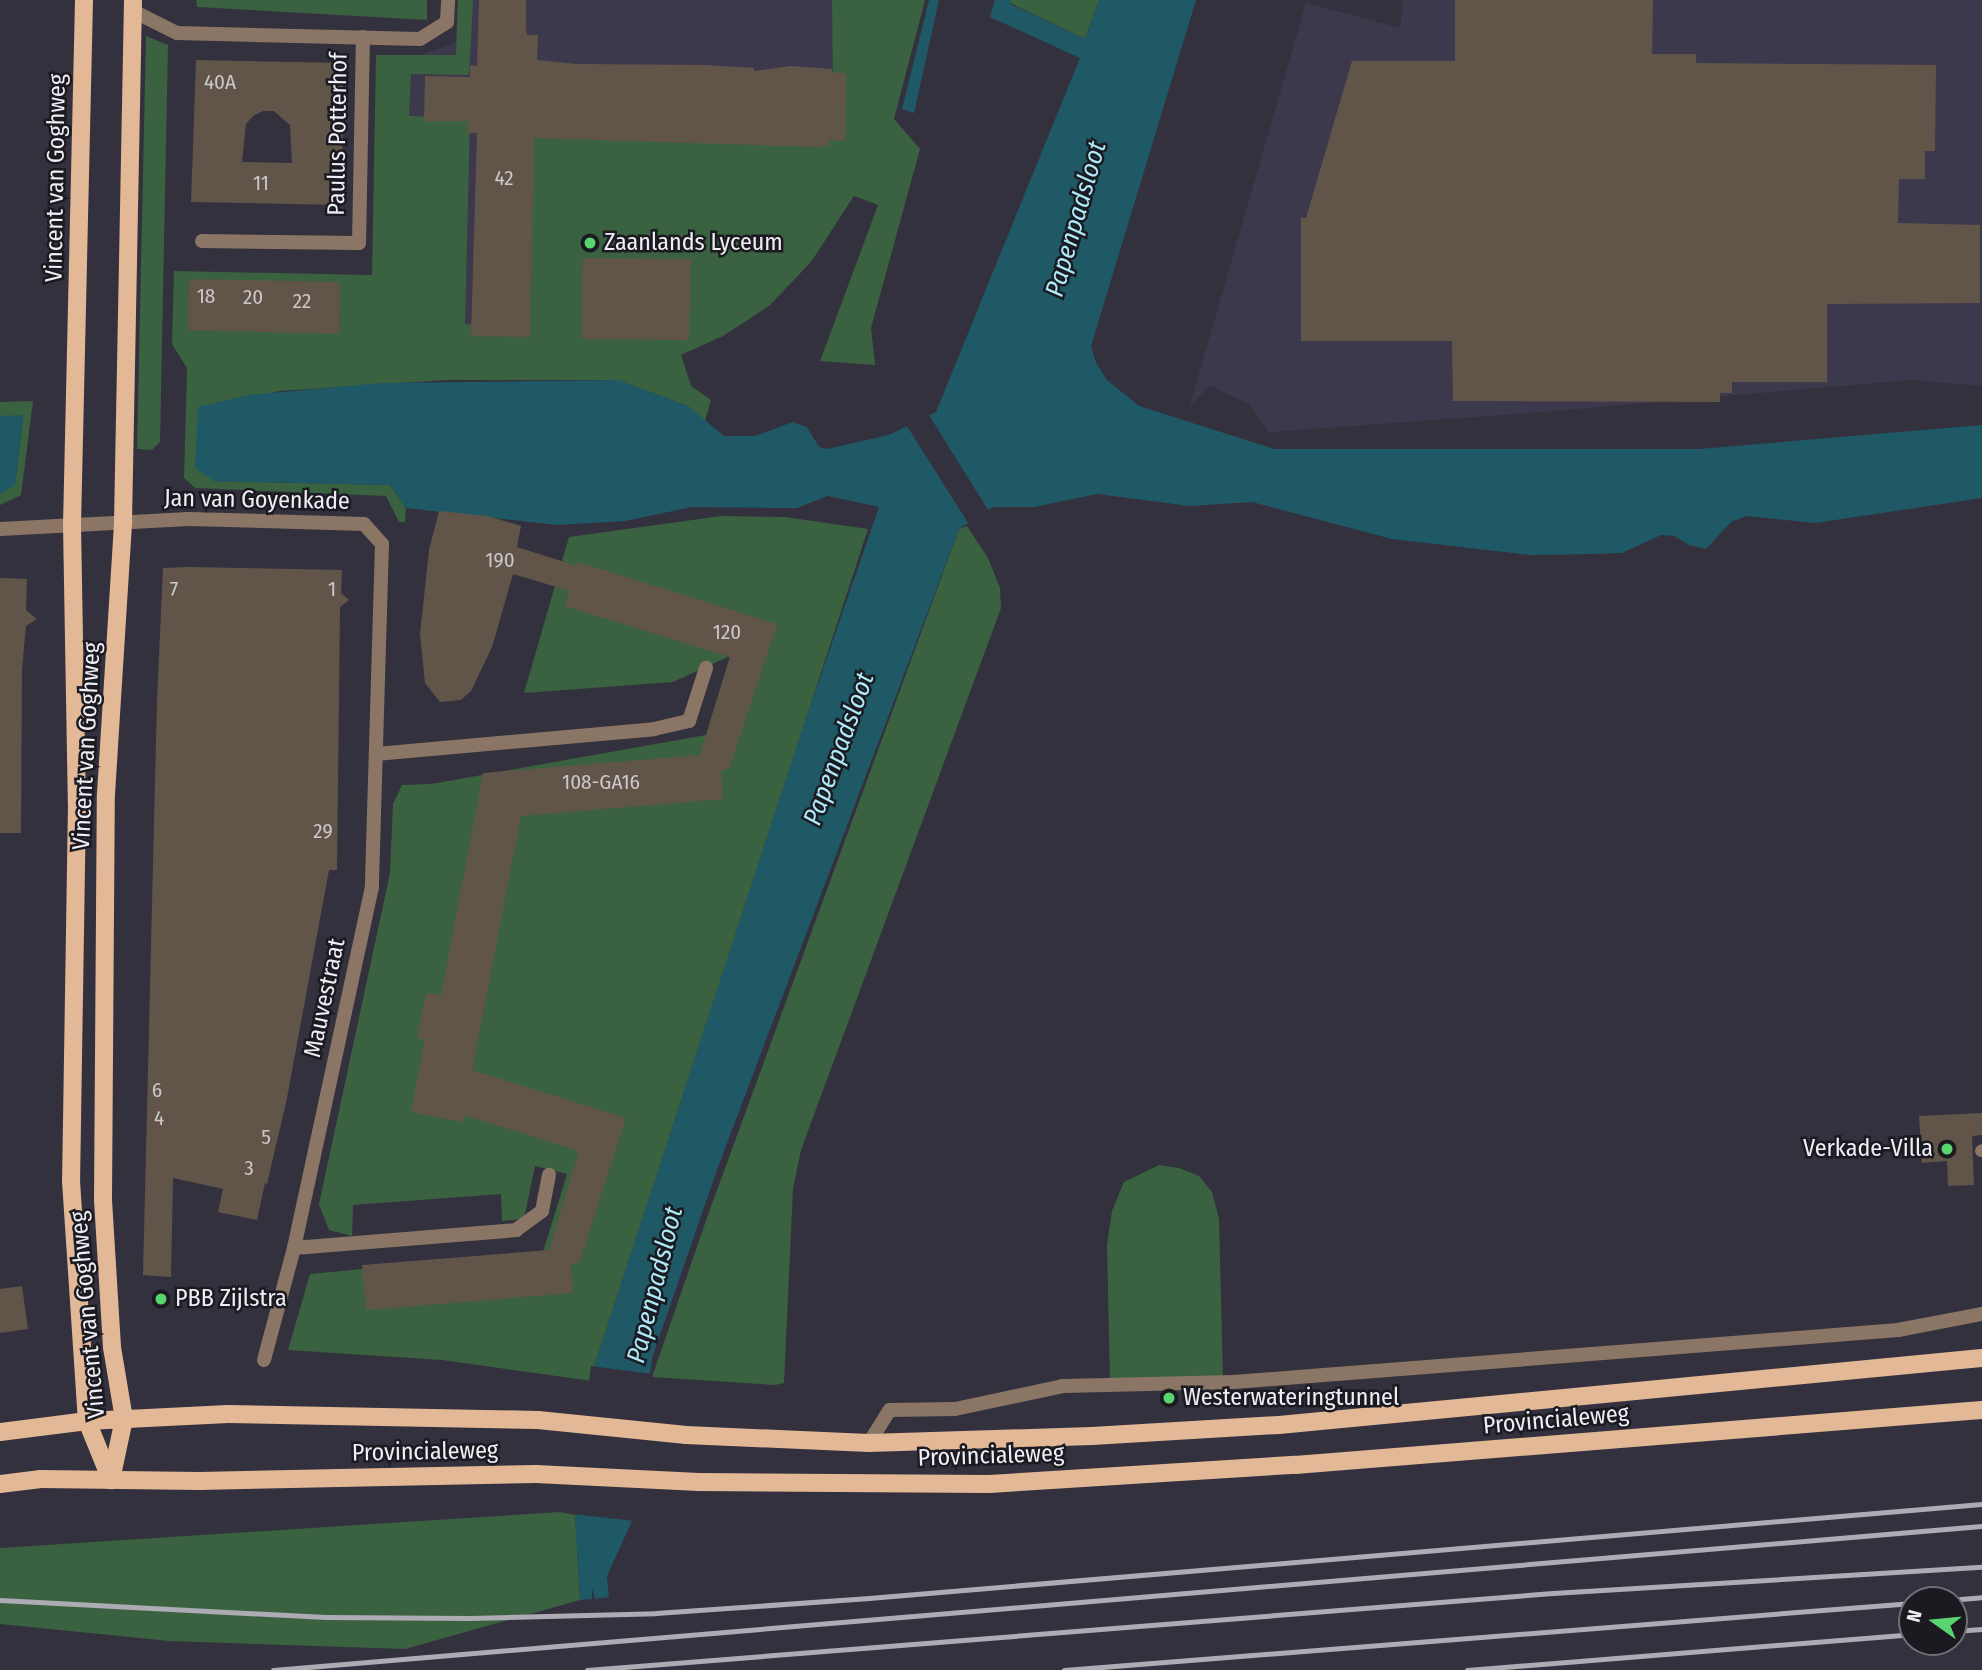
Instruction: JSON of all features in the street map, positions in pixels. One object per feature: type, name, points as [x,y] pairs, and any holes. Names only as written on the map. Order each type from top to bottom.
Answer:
[{"type":"main road","name":"Vincent van Goghweg","points":[[84,0],[72,525],[77,803],[71,1181],[88,1421],[111,1480]]},
{"type":"main road","name":"Vincent van Goghweg","points":[[111,1480],[124,1419],[112,1347],[103,1199],[106,794],[123,522],[133,6]]},
{"type":"main road","name":"Provincialeweg","points":[[0,1432],[88,1421],[228,1414],[538,1420],[686,1435],[869,1443],[1092,1436],[1279,1425],[1982,1358]]},
{"type":"main road","name":"Provincialeweg","points":[[0,1484],[41,1479],[213,1481],[536,1474],[699,1482],[989,1484],[1295,1465],[1982,1410]]},
{"type":"street","name":"Vincent van Goghweg","points":[[133,6],[177,33],[420,38],[447,22],[448,0]]},
{"type":"street","name":"Paulus Potterhof","points":[[202,241],[359,243],[363,37]]},
{"type":"street","name":"Jan van Goyenkade","points":[[123,522],[189,519],[363,524],[382,544]]},
{"type":"street","points":[[0,529],[123,522]]},
{"type":"street","name":"Mauvestraat","points":[[264,1360],[295,1248],[372,887],[382,544]]},
{"type":"street","points":[[376,754],[654,729],[689,721],[706,668]]},
{"type":"street","points":[[295,1248],[516,1230],[542,1211],[549,1175]]},
{"type":"street","name":"Provincialeweg","points":[[869,1443],[890,1410],[955,1409],[1063,1386],[1234,1382],[1898,1330],[1982,1314]]},
{"type":"shaded area","name":"Zaanlands Lyceum","points":[[458,0],[867,0],[865,152],[462,342],[388,67],[455,43]]},
{"type":"shaded area","points":[[1403,0],[1982,0],[1982,386],[1910,380],[1542,412],[1269,432],[1249,404],[1210,386],[1190,405],[1306,3],[1400,28]]},
{"type":"green space","points":[[196,0],[427,0],[427,20],[197,7]]},
{"type":"green space","points":[[458,0],[473,0],[469,75],[411,74],[409,116],[470,118],[465,324],[516,327],[525,138],[833,87],[832,0],[925,0],[894,119],[920,149],[871,328],[875,365],[820,361],[878,205],[854,196],[811,262],[769,306],[723,336],[681,355],[691,386],[711,400],[705,421],[688,406],[617,380],[447,380],[280,391],[218,404],[213,481],[390,485],[406,508],[405,522],[399,522],[386,496],[195,488],[184,478],[187,368],[172,344],[174,271],[372,275],[376,55],[456,55]]},
{"type":"green space","points":[[1011,0],[1099,0],[1085,39],[1010,3]]},
{"type":"green space","points":[[146,36],[168,45],[160,442],[152,450],[137,449]]},
{"type":"green space","points":[[33,401],[21,495],[0,505],[0,494],[15,485],[23,416],[0,416],[0,402]]},
{"type":"green space","points":[[721,516],[785,517],[868,529],[595,1364],[592,1381],[442,1360],[288,1350],[310,1274],[543,1252],[567,1174],[535,1166],[524,1219],[502,1221],[501,1194],[353,1205],[352,1236],[329,1230],[319,1204],[390,873],[393,804],[402,785],[431,784],[706,735],[730,656],[673,682],[524,693],[569,537]]},
{"type":"green space","points":[[967,526],[988,558],[1000,588],[1001,608],[801,1150],[793,1189],[784,1383],[775,1385],[652,1377],[709,1212],[959,529]]},
{"type":"green space","points":[[1159,1165],[1179,1168],[1199,1176],[1212,1192],[1219,1219],[1223,1378],[1110,1383],[1107,1245],[1112,1211],[1124,1182]]},
{"type":"green space","points":[[560,1512],[575,1515],[580,1600],[405,1649],[169,1641],[0,1624],[0,1548]]},
{"type":"water","points":[[929,0],[939,0],[914,113],[902,109]]},
{"type":"water","name":"Papenpadsloot","points":[[995,0],[1011,0],[1010,4],[1085,39],[1099,0],[1196,0],[1091,346],[1096,363],[1107,380],[1139,406],[1274,449],[1699,449],[1982,425],[1982,498],[1815,523],[1746,516],[1731,522],[1706,549],[1689,545],[1674,536],[1661,535],[1622,553],[1592,554],[1531,555],[1392,539],[1252,502],[1190,506],[1097,494],[1034,507],[993,507],[959,529],[718,1167],[652,1358],[632,1521],[607,1576],[609,1597],[595,1599],[592,1588],[592,1599],[580,1600],[575,1515],[595,1364],[806,718],[879,507],[828,496],[797,508],[692,507],[625,521],[557,525],[406,508],[390,485],[214,481],[195,468],[198,407],[248,395],[383,383],[618,380],[688,406],[724,436],[755,436],[793,422],[807,427],[819,447],[827,449],[889,435],[936,412],[1080,58],[990,17]]},
{"type":"water","points":[[23,415],[15,485],[0,494],[0,416]]},
{"type":"pier","points":[[927,412],[990,513],[970,526],[905,423]]},
{"type":"pier","points":[[591,1366],[653,1374],[635,1521],[572,1514]]},
{"type":"building","points":[[479,0],[526,0],[527,35],[538,35],[537,60],[576,64],[705,65],[754,68],[754,71],[790,66],[832,69],[832,72],[846,74],[845,141],[830,140],[830,146],[819,147],[534,138],[530,337],[471,336],[477,133],[468,133],[468,121],[424,121],[425,76],[470,77],[470,65],[477,66]]},
{"type":"building","points":[[1455,0],[1653,0],[1652,54],[1696,54],[1696,63],[1936,65],[1935,151],[1925,151],[1925,179],[1899,179],[1898,223],[1980,225],[1980,303],[1827,304],[1827,382],[1732,382],[1732,393],[1720,393],[1720,402],[1453,401],[1452,341],[1301,341],[1301,218],[1306,218],[1352,61],[1455,61]]},
{"type":"building","points":[[196,60],[343,63],[342,205],[191,202]],"holes":[[[263,111],[274,111],[290,125],[292,163],[242,162],[246,124],[253,116]]]},
{"type":"building","points":[[583,258],[691,259],[689,340],[582,339]]},
{"type":"building","points":[[189,279],[340,282],[339,334],[188,330]]},
{"type":"building","points":[[439,511],[488,516],[521,526],[517,547],[577,566],[578,562],[777,624],[729,769],[721,770],[723,799],[521,816],[472,1070],[626,1118],[579,1263],[571,1264],[573,1293],[366,1310],[362,1265],[549,1250],[579,1151],[464,1115],[463,1122],[411,1112],[425,1040],[417,1038],[426,993],[441,996],[483,773],[700,755],[730,657],[565,606],[570,591],[513,574],[492,647],[471,691],[461,700],[440,702],[425,683],[420,634],[429,550]]},
{"type":"building","points":[[163,568],[342,570],[341,593],[349,600],[340,607],[337,870],[329,870],[287,1098],[267,1184],[265,1183],[257,1220],[218,1212],[223,1189],[173,1178],[171,1277],[143,1275],[157,700]]},
{"type":"building","points":[[0,578],[27,579],[26,610],[37,619],[26,626],[22,670],[21,833],[0,833]]},
{"type":"building","name":"Verkade-Villa","points":[[1982,1113],[1982,1135],[1972,1136],[1974,1185],[1948,1186],[1947,1161],[1922,1163],[1919,1116]]},
{"type":"building","points":[[22,1286],[28,1329],[0,1333],[0,1289]]},
{"type":"railway","points":[[0,1600],[326,1617],[470,1618],[656,1613],[869,1598],[1982,1504]]},
{"type":"railway","points":[[273,1670],[1982,1526]]},
{"type":"railway","points":[[587,1670],[1553,1593],[1982,1567]]},
{"type":"railway","points":[[1968,1598],[1982,1597]]},
{"type":"railway","points":[[1064,1670],[1898,1604]]},
{"type":"railway","points":[[1968,1630],[1982,1629]]},
{"type":"railway","points":[[1467,1670],[1898,1635]]},
{"type":"place","name":"Zaanlands Lyceum","points":[[590,243]]},
{"type":"place","name":"Verkade-Villa","points":[[1947,1149]]},
{"type":"place","name":"PBB Zijlstra","points":[[161,1299]]},
{"type":"place","name":"Westerwateringtunnel","points":[[1169,1398]]}]
